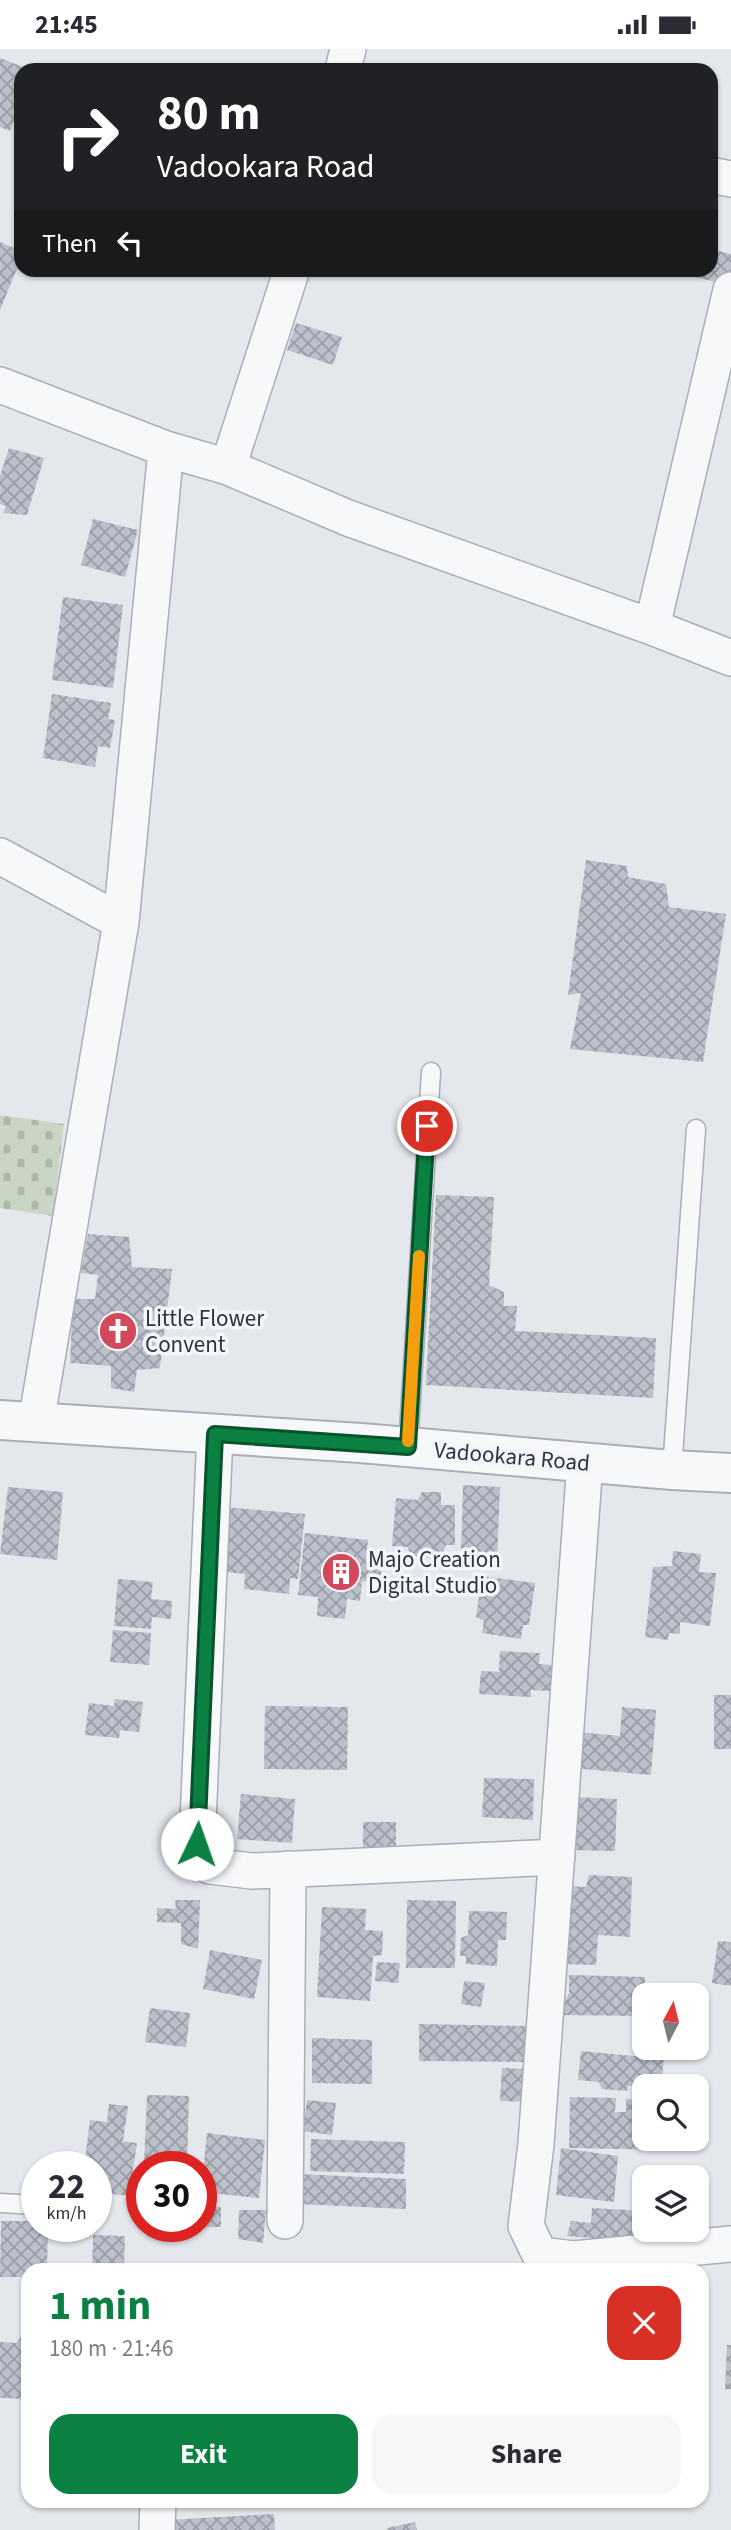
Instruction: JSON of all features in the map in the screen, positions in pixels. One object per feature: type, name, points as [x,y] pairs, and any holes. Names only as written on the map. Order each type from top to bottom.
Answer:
[{"type":"street","points":[[228,467],[289,277]]},
{"type":"street","points":[[652,627],[731,290]]},
{"type":"street","points":[[0,385],[166,449],[228,467],[348,518],[731,658]]},
{"type":"street","points":[[18,1421],[121,922],[166,449]]},
{"type":"street","points":[[0,856],[121,922]]},
{"type":"street","name":"Vadookara Road","points":[[18,1421],[408,1447],[731,1473]]},
{"type":"street","points":[[215,1434],[197,1844],[210,1866],[251,1871],[557,1857]]},
{"type":"street","points":[[585,1462],[536,2144],[526,2227],[540,2255],[574,2259],[731,2244]]},
{"type":"street","points":[[285,2221],[288,1869]]},
{"type":"street","points":[[157,2530],[158,2508]]},
{"type":"lane","points":[[408,1447],[430,1072]]},
{"type":"lane","points":[[672,1470],[696,1129]]},
{"type":"lane","points":[[0,2203],[21,2204]]},
{"type":"green space","points":[[0,1115],[64,1124],[53,1216],[0,1208]]},
{"type":"building","points":[[0,58],[14,63],[14,120],[10,131],[0,127]]},
{"type":"building","points":[[0,242],[14,248],[14,276],[0,310]]},
{"type":"building","points":[[718,251],[731,254],[728,285],[695,277],[718,277]]},
{"type":"building","points":[[296,323],[342,337],[333,365],[287,350]]},
{"type":"building","points":[[9,448],[44,458],[27,515],[3,513],[6,506],[0,504],[0,476]]},
{"type":"building","points":[[93,519],[138,530],[125,577],[81,565]]},
{"type":"building","points":[[63,597],[123,605],[113,688],[52,680]]},
{"type":"building","points":[[52,694],[111,703],[108,719],[115,720],[110,748],[98,746],[95,767],[43,758]]},
{"type":"building","points":[[586,860],[627,866],[628,877],[666,884],[669,907],[726,914],[703,1062],[570,1049],[581,993],[568,995]]},
{"type":"building","points":[[436,1195],[494,1197],[489,1285],[504,1292],[504,1306],[517,1306],[515,1331],[656,1338],[653,1398],[426,1385]]},
{"type":"building","name":"Little Flower Convent","points":[[88,1234],[129,1237],[132,1267],[172,1269],[160,1368],[137,1370],[134,1392],[111,1388],[111,1366],[70,1363],[73,1299],[95,1299],[98,1275],[81,1273]]},
{"type":"building","points":[[463,1485],[500,1487],[497,1562],[473,1560],[473,1549],[461,1549]]},
{"type":"building","points":[[8,1487],[63,1492],[57,1560],[0,1554]]},
{"type":"building","points":[[422,1492],[441,1492],[441,1505],[455,1505],[455,1545],[446,1545],[440,1559],[410,1556],[408,1547],[392,1546],[396,1498],[418,1500]]},
{"type":"building","points":[[222,1507],[305,1514],[298,1579],[290,1578],[289,1594],[244,1589],[245,1574],[216,1571]]},
{"type":"building","name":"Majo Creation Digital Studio","points":[[305,1533],[368,1540],[366,1562],[382,1563],[380,1583],[362,1581],[360,1601],[347,1599],[345,1619],[317,1616],[318,1597],[298,1595]]},
{"type":"building","points":[[673,1551],[701,1554],[699,1572],[716,1573],[710,1626],[680,1622],[680,1634],[669,1633],[668,1640],[645,1637],[653,1567],[672,1566]]},
{"type":"building","points":[[482,1576],[535,1583],[529,1625],[523,1625],[521,1639],[482,1633],[484,1621],[476,1617]]},
{"type":"building","points":[[118,1579],[153,1582],[151,1599],[172,1601],[171,1619],[152,1617],[151,1629],[114,1626]]},
{"type":"building","points":[[113,1630],[151,1633],[149,1665],[110,1662]]},
{"type":"building","points":[[500,1651],[540,1653],[539,1664],[552,1665],[550,1691],[531,1690],[531,1697],[479,1694],[481,1671],[499,1672]]},
{"type":"building","points":[[714,1695],[731,1695],[731,1749],[714,1749]]},
{"type":"building","points":[[115,1699],[143,1702],[139,1732],[120,1730],[119,1738],[85,1735],[89,1703],[114,1706]]},
{"type":"building","points":[[265,1706],[348,1707],[347,1770],[264,1769]]},
{"type":"building","points":[[622,1707],[656,1710],[651,1775],[573,1768],[577,1732],[620,1736]]},
{"type":"building","points":[[484,1778],[534,1779],[533,1820],[482,1817]]},
{"type":"building","points":[[241,1794],[295,1799],[292,1843],[237,1839]]},
{"type":"building","points":[[573,1797],[617,1799],[615,1851],[571,1850]]},
{"type":"building","points":[[363,1822],[396,1822],[396,1847],[363,1847]]},
{"type":"building","points":[[589,1875],[632,1877],[630,1937],[598,1935],[596,1965],[565,1964],[568,1886],[586,1887]]},
{"type":"building","points":[[175,1900],[200,1900],[198,1949],[181,1944],[181,1923],[157,1922],[157,1908],[176,1909]]},
{"type":"building","points":[[407,1900],[456,1901],[455,1968],[406,1968]]},
{"type":"building","points":[[322,1907],[366,1909],[365,1930],[383,1931],[382,1955],[373,1956],[370,2001],[317,1997]]},
{"type":"building","points":[[469,1911],[507,1912],[506,1940],[498,1940],[497,1966],[466,1964],[466,1956],[460,1956],[461,1938],[468,1935]]},
{"type":"building","points":[[718,1941],[731,1942],[731,1986],[712,1983]]},
{"type":"building","points":[[210,1950],[262,1960],[254,1999],[203,1989]]},
{"type":"building","points":[[377,1962],[400,1963],[398,1983],[375,1981]]},
{"type":"building","points":[[569,1975],[645,1977],[645,1983],[632,1983],[632,2016],[559,2015],[559,2002],[565,2002],[569,1993]]},
{"type":"building","points":[[464,1981],[485,1983],[481,2007],[461,2004]]},
{"type":"building","points":[[150,2008],[190,2013],[186,2047],[145,2042]]},
{"type":"building","points":[[419,2024],[527,2026],[527,2062],[419,2061]]},
{"type":"building","points":[[312,2038],[372,2040],[372,2084],[312,2083]]},
{"type":"building","points":[[581,2051],[632,2056],[632,2060],[664,2060],[662,2074],[632,2074],[632,2086],[628,2086],[627,2091],[602,2089],[599,2082],[578,2080]]},
{"type":"building","points":[[502,2068],[530,2069],[528,2102],[500,2101]]},
{"type":"building","points":[[147,2095],[189,2096],[187,2151],[145,2151]]},
{"type":"building","points":[[570,2097],[616,2098],[615,2112],[626,2112],[626,2099],[632,2099],[632,2149],[569,2148]]},
{"type":"building","points":[[307,2100],[336,2103],[332,2135],[303,2131]]},
{"type":"building","points":[[109,2104],[128,2106],[123,2141],[137,2143],[136,2151],[126,2151],[126,2196],[112,2194],[112,2151],[86,2151],[90,2120],[107,2122]]},
{"type":"building","points":[[207,2133],[265,2140],[259,2198],[217,2194],[217,2151],[205,2151]]},
{"type":"building","points":[[311,2139],[405,2142],[404,2174],[310,2171]]},
{"type":"building","points":[[561,2148],[618,2156],[614,2202],[556,2195]]},
{"type":"building","points":[[299,2174],[406,2179],[406,2209],[298,2204]]},
{"type":"building","points":[[217,2207],[221,2207],[221,2227],[217,2227]]},
{"type":"building","points":[[592,2208],[632,2210],[632,2241],[567,2236],[571,2221],[591,2223]]},
{"type":"building","points":[[239,2210],[266,2210],[263,2243],[238,2239]]},
{"type":"building","points":[[1,2221],[21,2221],[21,2242],[48,2242],[47,2263],[21,2263],[21,2277],[0,2277]]},
{"type":"building","points":[[112,2236],[125,2236],[124,2263],[92,2263],[93,2242],[112,2242]]},
{"type":"building","points":[[21,2337],[21,2399],[0,2398],[0,2342],[17,2343]]},
{"type":"building","points":[[727,2345],[731,2345],[731,2389],[725,2389]]},
{"type":"building","points":[[274,2514],[275,2530],[168,2530],[167,2520]]},
{"type":"building","points":[[415,2522],[417,2530],[387,2530],[387,2528]]},
{"type":"slow traffic","points":[[408,1441],[419,1256]]},
{"type":"place","name":"Little Flower Convent","points":[[118,1331]]},
{"type":"place","name":"Majo Creation Digital Studio","points":[[341,1572]]},
{"type":"route","points":[[197,1844],[215,1434],[408,1447],[427,1126]]}]
